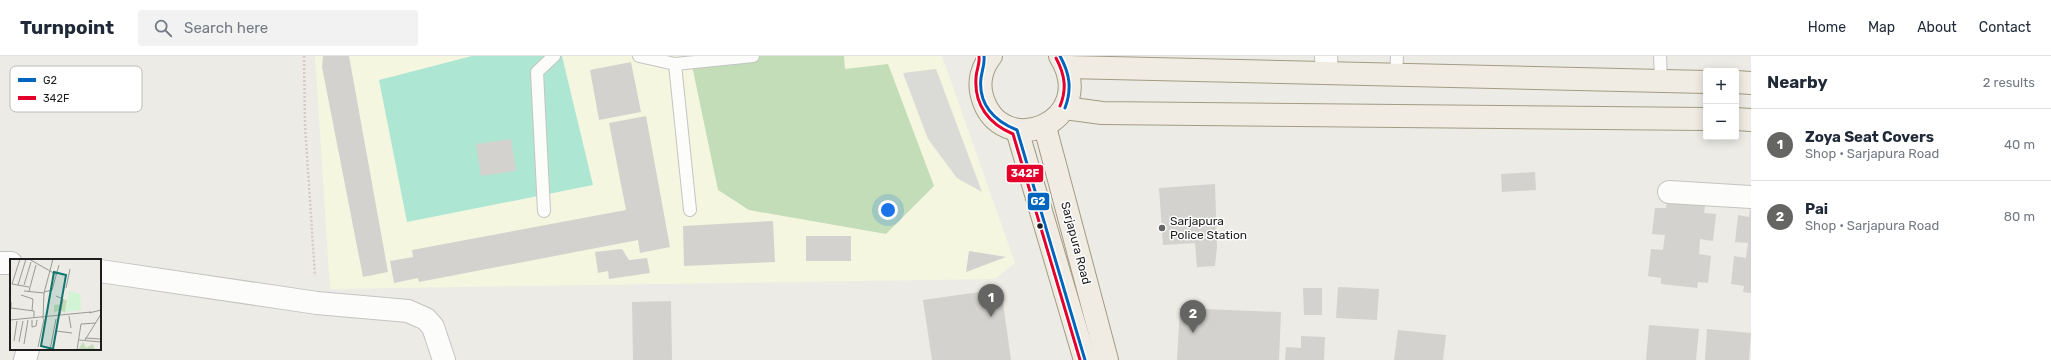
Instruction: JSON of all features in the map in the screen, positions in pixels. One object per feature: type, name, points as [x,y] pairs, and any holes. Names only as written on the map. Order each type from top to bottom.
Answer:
[{"type":"main road","points":[[991,56],[986,62],[981,76],[980,90],[984,104],[992,116],[1003,125],[1017,130],[1031,130],[1044,127],[1056,119],[1065,108],[1070,95],[1071,82],[1064,62],[1396,65],[1662,81],[1703,82]]},
{"type":"main road","points":[[1739,82],[1751,83]]},
{"type":"main road","points":[[1065,108],[1102,113],[1703,119]]},
{"type":"main road","points":[[1739,119],[1751,120]]},
{"type":"main road","name":"Sarjapura Road","points":[[1044,127],[1107,360]]},
{"type":"main road","name":"Sarjapura Road","points":[[1017,130],[1085,360]]},
{"type":"street","points":[[1669,192],[1751,197]]},
{"type":"street","points":[[101,270],[317,303],[408,311],[418,314],[426,319],[433,327],[444,360]]},
{"type":"street","points":[[25,360],[28,350]]},
{"type":"lane","points":[[544,211],[537,72],[554,56]]},
{"type":"lane","points":[[639,56],[674,64],[753,56]]},
{"type":"lane","points":[[1660,56],[1662,81]]},
{"type":"lane","points":[[674,64],[690,210]]},
{"type":"path","points":[[304,56],[305,125],[317,303]]},
{"type":"shaded area","points":[[315,56],[942,56],[1015,263],[995,279],[330,289]]},
{"type":"shaded area","points":[[936,69],[982,192],[957,178],[928,139],[903,73]]},
{"type":"green space","points":[[472,56],[562,56],[593,185],[407,222],[379,80]]},
{"type":"green space","points":[[690,56],[844,56],[845,69],[888,64],[934,186],[886,234],[749,210],[718,190]]},
{"type":"building","points":[[323,56],[349,56],[388,272],[363,277],[322,67]]},
{"type":"building","points":[[631,62],[641,112],[599,120],[590,70]]},
{"type":"building","points":[[646,116],[670,247],[640,253],[638,240],[419,282],[418,278],[394,283],[390,261],[413,257],[412,250],[626,210],[609,123]]},
{"type":"building","points":[[511,139],[516,171],[481,176],[476,144]]},
{"type":"building","points":[[1535,172],[1536,190],[1502,192],[1501,174]]},
{"type":"building","points":[[1215,184],[1217,247],[1215,266],[1197,267],[1195,243],[1163,245],[1159,188]]},
{"type":"building","points":[[1667,202],[1705,206],[1704,213],[1716,214],[1713,241],[1700,239],[1699,254],[1711,256],[1708,283],[1698,282],[1697,288],[1661,284],[1661,278],[1648,276],[1651,249],[1663,250],[1665,235],[1652,234],[1655,208],[1666,208]]},
{"type":"building","points":[[1750,210],[1751,293],[1743,292],[1744,286],[1731,284],[1734,256],[1746,258],[1748,243],[1735,242],[1738,215],[1749,217]]},
{"type":"building","points":[[773,221],[775,262],[684,266],[683,226]]},
{"type":"building","points":[[806,236],[851,236],[851,261],[806,261]]},
{"type":"building","points":[[622,249],[629,260],[647,258],[650,273],[609,279],[608,271],[598,273],[595,252]]},
{"type":"building","points":[[969,251],[1006,257],[966,272]]},
{"type":"building","points":[[1338,287],[1379,289],[1377,320],[1336,318]]},
{"type":"building","points":[[1303,288],[1322,288],[1322,315],[1304,315]]},
{"type":"building","points":[[1001,289],[1011,360],[932,360],[923,300]]},
{"type":"building","points":[[671,301],[672,360],[633,360],[632,302]]},
{"type":"building","points":[[1180,308],[1281,312],[1279,360],[1177,360]]},
{"type":"building","points":[[1649,325],[1699,329],[1696,360],[1646,360]]},
{"type":"building","points":[[1707,329],[1751,333],[1749,360],[1705,360]]},
{"type":"building","points":[[1398,330],[1446,335],[1443,360],[1394,360]]},
{"type":"building","points":[[1301,336],[1325,337],[1324,360],[1285,360],[1286,347],[1301,348]]},
{"type":"transit line","name":"G2","points":[[984,56],[981,78],[982,96],[989,110],[1001,122],[1017,130],[1085,360]]},
{"type":"transit line","name":"G2","points":[[1060,56],[1066,69],[1069,82],[1069,94],[1065,108]]},
{"type":"transit line","name":"342F","points":[[979,57],[976,88],[980,105],[990,119],[1004,130],[1013,134],[1080,360]]},
{"type":"transit line","name":"342F","points":[[1056,58],[1064,82],[1064,94],[1060,106]]},
{"type":"place","name":"Sarjapura Police Station","points":[[1162,228]]},
{"type":"place","name":"Zoya Seat Covers","points":[[991,317]]},
{"type":"place","name":"Pai","points":[[1193,333]]}]
